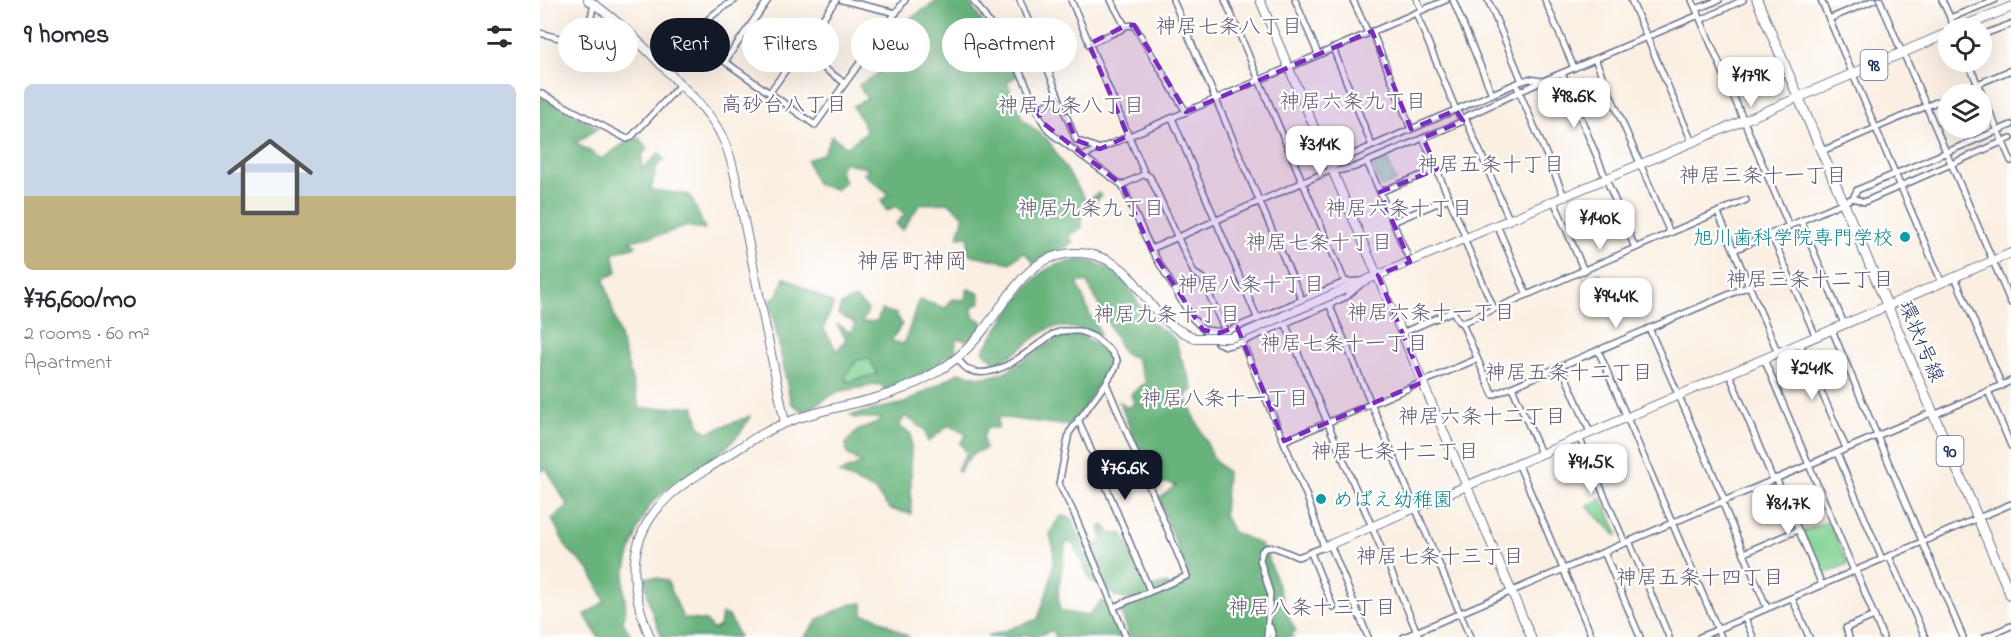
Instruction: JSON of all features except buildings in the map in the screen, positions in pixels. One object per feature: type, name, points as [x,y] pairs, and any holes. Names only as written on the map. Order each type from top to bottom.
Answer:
[{"type":"main road","name":"環状1号線","points":[[1757,0],[1822,151],[1849,200],[1888,306],[2011,596]]},
{"type":"main road","points":[[1983,18],[2011,7]]},
{"type":"main road","points":[[1992,18],[2011,13]]},
{"type":"main road","name":"98","points":[[1799,96],[1938,37]]},
{"type":"street","points":[[711,18],[735,0]]},
{"type":"street","points":[[730,54],[768,0]]},
{"type":"street","points":[[823,18],[836,0]]},
{"type":"street","points":[[842,0],[896,13]]},
{"type":"street","points":[[730,64],[815,125],[905,0]]},
{"type":"street","points":[[973,0],[987,18],[1023,77],[1043,123],[1052,134],[1122,185],[1151,249],[1191,317],[1218,343],[1226,346],[1242,342],[1346,297],[1366,280]]},
{"type":"street","points":[[1020,0],[1076,140],[1100,148]]},
{"type":"street","points":[[1071,0],[1145,174],[1150,177],[1194,273],[1203,278],[1232,345]]},
{"type":"street","points":[[1112,0],[1125,26]]},
{"type":"street","points":[[1173,0],[1302,300]]},
{"type":"street","points":[[1225,0],[1345,282]]},
{"type":"street","points":[[1260,0],[1531,637]]},
{"type":"street","points":[[1295,0],[1318,54]]},
{"type":"street","points":[[1353,0],[1370,32],[1411,129]]},
{"type":"street","points":[[1417,0],[1419,12],[1456,110],[1464,119],[1509,219]]},
{"type":"street","points":[[1083,156],[1446,0]]},
{"type":"street","points":[[1453,0],[1492,94]]},
{"type":"street","points":[[1488,0],[1519,82],[1520,93],[1564,196]]},
{"type":"street","points":[[1545,0],[1574,68]]},
{"type":"street","points":[[1631,0],[1692,142]]},
{"type":"street","points":[[1692,0],[1789,226]]},
{"type":"street","points":[[1699,15],[1719,0]]},
{"type":"street","points":[[1151,249],[1331,170],[1367,162],[1543,81],[1699,15],[1743,0]]},
{"type":"street","points":[[1821,0],[1942,283]]},
{"type":"street","points":[[1829,19],[1874,0]]},
{"type":"street","points":[[1880,0],[2011,303]]},
{"type":"street","points":[[1942,0],[1950,18],[1995,0]]},
{"type":"street","points":[[540,33],[578,43],[586,38],[591,2],[626,29],[650,53]]},
{"type":"street","points":[[1089,44],[1125,26],[1134,25],[1186,112]]},
{"type":"street","points":[[1992,32],[2010,26]]},
{"type":"street","points":[[1333,48],[1372,146]]},
{"type":"street","points":[[1595,59],[1670,233]]},
{"type":"street","points":[[1980,84],[2011,70]]},
{"type":"street","points":[[669,72],[711,118],[730,157],[785,423]]},
{"type":"street","points":[[770,92],[785,72]]},
{"type":"street","points":[[830,72],[845,83]]},
{"type":"street","points":[[1563,73],[1635,248]]},
{"type":"street","points":[[1331,170],[1347,157],[1519,82],[1529,79],[1543,81]]},
{"type":"street","points":[[540,93],[627,139],[681,84]]},
{"type":"street","points":[[650,637],[634,588],[634,569],[639,545],[650,519],[664,501],[680,487],[761,434],[785,423],[898,392],[940,370],[972,344],[1014,288],[1044,261],[1062,254],[1093,255],[1117,265],[1130,276],[1159,315],[1179,331],[1195,338],[1230,338],[1799,96]]},
{"type":"street","points":[[1036,109],[1059,99]]},
{"type":"street","points":[[1822,151],[1938,101]]},
{"type":"street","points":[[1992,116],[2011,161]]},
{"type":"street","points":[[1172,118],[1263,332]]},
{"type":"street","points":[[1734,250],[1849,200],[1857,190],[2011,125]]},
{"type":"street","points":[[1423,138],[1494,309]]},
{"type":"street","points":[[1849,200],[1864,202],[2011,138]]},
{"type":"street","points":[[1367,162],[1410,262]]},
{"type":"street","points":[[1380,192],[1437,169]]},
{"type":"street","points":[[1122,185],[1145,174]]},
{"type":"street","points":[[1393,222],[1449,198]]},
{"type":"street","points":[[1462,323],[1746,200]]},
{"type":"street","points":[[1554,201],[1584,271]]},
{"type":"street","points":[[1718,213],[1778,353]]},
{"type":"street","points":[[1801,221],[1844,324]]},
{"type":"street","points":[[1497,225],[1527,295]]},
{"type":"street","points":[[1771,234],[1816,337]]},
{"type":"street","points":[[1267,637],[1270,593],[1260,560],[1262,551],[1266,548],[1274,547],[1298,557],[1311,553],[1415,506],[2011,254]]},
{"type":"street","points":[[1955,277],[2002,386]]},
{"type":"street","points":[[1203,330],[1225,332],[1345,282],[1366,280]]},
{"type":"street","points":[[1402,333],[1453,311],[1462,323],[1493,395],[1749,286]]},
{"type":"street","points":[[1329,304],[1470,637]]},
{"type":"street","points":[[1285,323],[1418,634]]},
{"type":"street","points":[[1649,328],[1767,608]]},
{"type":"street","points":[[1832,330],[1964,637]]},
{"type":"street","points":[[956,357],[967,370],[982,374],[997,371],[1053,334],[1062,331],[1080,331],[1094,337],[1111,351],[1117,360],[1116,367],[1106,383],[1069,433],[1059,484],[1126,637]]},
{"type":"street","points":[[1242,342],[1327,546],[1368,637]]},
{"type":"street","points":[[1800,343],[1846,448]]},
{"type":"street","points":[[1598,350],[1721,637]]},
{"type":"street","points":[[1284,441],[1477,359]]},
{"type":"street","points":[[1764,359],[1883,637]]},
{"type":"street","points":[[1561,366],[1590,432]]},
{"type":"street","points":[[1729,373],[1822,585]]},
{"type":"street","points":[[1404,637],[1418,634],[1511,591],[1846,448],[2011,381]]},
{"type":"street","points":[[1106,383],[1187,576],[1114,608]]},
{"type":"street","points":[[1512,387],[1540,453]]},
{"type":"street","points":[[1988,391],[2011,446]]},
{"type":"street","points":[[1078,419],[1150,591]]},
{"type":"street","points":[[1579,437],[1669,637]]},
{"type":"street","points":[[1837,453],[1882,559]]},
{"type":"street","points":[[1518,463],[1592,637]]},
{"type":"street","points":[[1700,637],[2011,504]]},
{"type":"street","points":[[1744,553],[1798,530]]},
{"type":"street","points":[[1604,552],[1640,637]]},
{"type":"street","points":[[1311,553],[1333,607]]},
{"type":"street","points":[[1889,556],[1925,637]]},
{"type":"street","points":[[1792,598],[1809,637]]},
{"type":"street","points":[[1850,637],[1846,628],[1874,616]]},
{"type":"street","points":[[1745,618],[1753,637]]},
{"type":"street","points":[[1268,622],[1273,637]]},
{"type":"street","points":[[1985,637],[2011,626]]},
{"type":"highlighted area","points":[[1134,25],[1186,112],[1372,31],[1411,129],[1456,110],[1463,121],[1423,138],[1437,169],[1380,192],[1410,262],[1378,275],[1423,382],[1284,441],[1237,327],[1219,333],[1203,330],[1151,249],[1122,185],[1043,123],[1036,109],[1059,99],[1076,140],[1100,149],[1128,136],[1089,44],[1125,26]]},
{"type":"green space","points":[[939,0],[967,0],[979,18],[942,18],[942,72],[1017,72],[1019,75],[1007,82],[1023,120],[1048,140],[1086,201],[1098,193],[1101,196],[1081,215],[1082,228],[1069,235],[1073,243],[1034,263],[1024,252],[1010,263],[967,254],[969,236],[958,237],[964,216],[949,203],[920,204],[902,230],[896,224],[905,214],[895,206],[887,211],[881,201],[889,194],[864,174],[869,169],[844,162],[839,171],[845,181],[836,190],[816,184],[807,160],[823,154],[832,136],[847,147],[867,131],[853,106],[867,99],[859,85],[880,73],[878,72],[930,72],[930,18],[910,18]]},
{"type":"green space","points":[[540,96],[598,128],[576,143],[602,159],[628,141],[639,138],[647,149],[642,155],[642,170],[659,153],[664,160],[657,166],[651,190],[690,195],[705,229],[685,226],[664,234],[630,241],[636,246],[613,253],[617,272],[604,279],[640,409],[694,406],[700,428],[709,432],[750,416],[742,430],[719,453],[664,492],[647,509],[634,540],[624,581],[626,606],[622,621],[632,637],[598,637],[585,615],[605,601],[590,571],[567,548],[552,519],[568,506],[546,468],[540,472]]},
{"type":"green space","points":[[1387,158],[1396,181],[1381,187],[1372,164]]},
{"type":"green space","points":[[1079,260],[1107,267],[1116,273],[1152,322],[1175,341],[1193,390],[1185,396],[1215,461],[1227,472],[1224,515],[1233,532],[1260,544],[1267,554],[1289,618],[1296,631],[1291,633],[1293,637],[1130,637],[1120,609],[1135,601],[1117,597],[1091,581],[1074,545],[1066,541],[1058,591],[1060,611],[1088,616],[1101,601],[1109,603],[1122,637],[1056,637],[1053,630],[1035,637],[1021,634],[1021,637],[987,637],[1038,619],[1053,567],[1054,556],[1050,535],[1061,516],[1071,518],[1090,559],[1097,557],[1092,547],[1103,541],[1099,528],[1104,525],[1111,534],[1123,534],[1146,588],[1166,583],[1170,587],[1189,578],[1159,499],[1176,485],[1152,484],[1119,401],[1127,408],[1134,404],[1131,394],[1146,382],[1135,357],[1124,354],[1087,282],[1077,282],[1100,336],[1074,328],[1053,327],[997,364],[983,351],[1011,309],[1035,279],[1051,267]]},
{"type":"green space","points":[[1600,273],[1612,303],[1597,310],[1584,279]]},
{"type":"green space","points":[[784,277],[834,304],[823,328],[837,351],[846,339],[837,324],[851,333],[855,323],[838,314],[841,305],[855,298],[868,310],[862,323],[877,321],[882,310],[896,314],[902,324],[891,341],[904,344],[919,300],[946,308],[952,299],[964,300],[968,289],[979,293],[981,302],[972,307],[973,317],[982,321],[982,328],[969,340],[956,339],[955,354],[941,359],[945,362],[886,391],[880,384],[837,392],[804,412],[791,403],[770,301],[779,293]],"holes":[[[869,358],[878,374],[847,382],[845,376],[857,360]]]},
{"type":"green space","points":[[1078,335],[1098,346],[1113,363],[1071,426],[998,417],[998,428],[987,428],[983,437],[985,449],[972,454],[959,472],[957,470],[967,453],[960,443],[967,435],[949,425],[928,442],[925,430],[905,416],[899,426],[911,434],[911,514],[890,509],[874,490],[839,473],[862,463],[847,454],[846,443],[857,431],[878,422],[881,418],[855,418],[850,415],[905,403],[960,372],[978,377],[993,376],[1047,345],[1062,338]]},
{"type":"green space","points":[[870,358],[878,374],[847,382],[845,376],[857,360]]},
{"type":"green space","points":[[1602,499],[1618,534],[1616,535],[1587,506]]},
{"type":"green space","points":[[1829,521],[1848,564],[1821,575],[1802,532]]},
{"type":"green space","points":[[644,578],[667,580],[683,618],[706,621],[713,630],[720,626],[722,614],[729,616],[739,637],[662,637],[651,609]]},
{"type":"green space","points":[[863,603],[863,615],[873,616],[909,637],[804,637],[820,618],[852,604]]},
{"type":"waterway","points":[[1998,637],[2011,631]]},
{"type":"place","name":"旭川歯科学院専門学校","points":[[1905,237]]},
{"type":"place","name":"めばえ幼稚園","points":[[1321,499]]},
{"type":"district","name":"神居七条八丁目","points":[[1229,26]]},
{"type":"district","name":"神居六条九丁目","points":[[1353,101]]},
{"type":"district","name":"高砂台八丁目","points":[[784,104]]},
{"type":"district","name":"神居九条八丁目","points":[[1071,105]]},
{"type":"district","name":"神居五条十丁目","points":[[1491,164]]},
{"type":"district","name":"神居三条十一丁目","points":[[1763,175]]},
{"type":"district","name":"神居九条九丁目","points":[[1091,208]]},
{"type":"district","name":"神居六条十丁目","points":[[1399,208]]},
{"type":"district","name":"神居七条十丁目","points":[[1319,242]]},
{"type":"district","name":"神居町神岡","points":[[912,260]]},
{"type":"district","name":"神居三条十二丁目","points":[[1810,279]]},
{"type":"district","name":"神居八条十丁目","points":[[1251,284]]},
{"type":"district","name":"神居六条十一丁目","points":[[1431,312]]},
{"type":"district","name":"神居九条十丁目","points":[[1167,314]]},
{"type":"district","name":"神居七条十一丁目","points":[[1344,343]]},
{"type":"district","name":"神居五条十二丁目","points":[[1569,372]]},
{"type":"district","name":"神居八条十一丁目","points":[[1225,398]]},
{"type":"district","name":"神居六条十二丁目","points":[[1482,416]]},
{"type":"district","name":"神居七条十二丁目","points":[[1395,451]]},
{"type":"district","name":"神居七条十三丁目","points":[[1440,556]]},
{"type":"district","name":"神居五条十四丁目","points":[[1700,577]]},
{"type":"district","name":"神居八条十三丁目","points":[[1312,607]]}]
